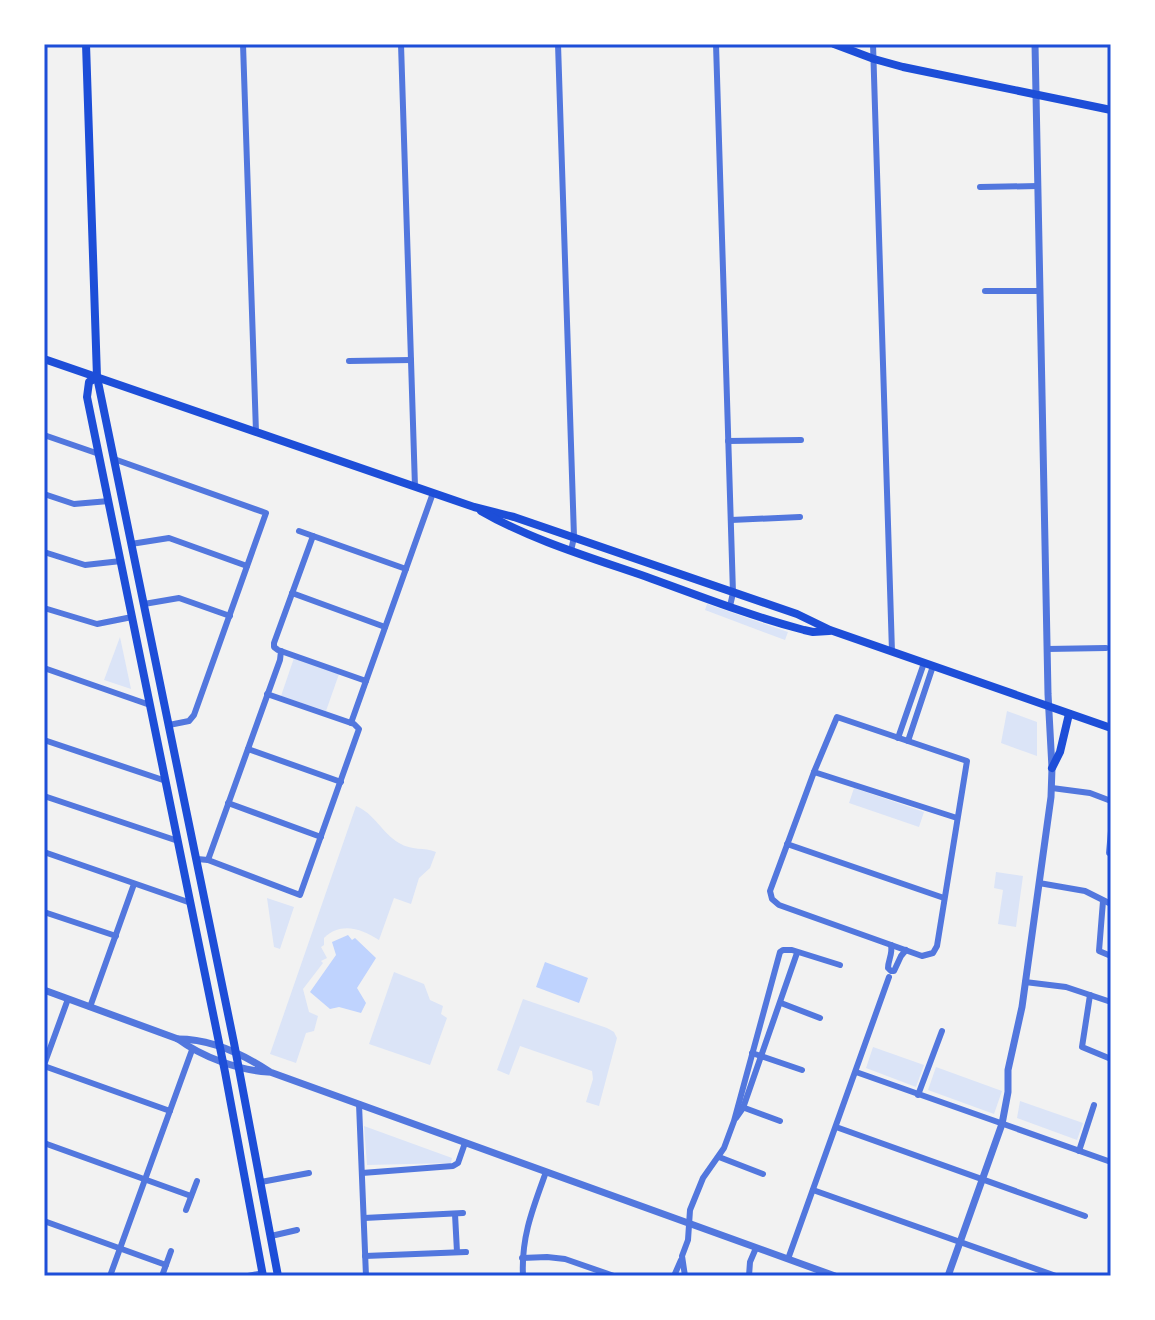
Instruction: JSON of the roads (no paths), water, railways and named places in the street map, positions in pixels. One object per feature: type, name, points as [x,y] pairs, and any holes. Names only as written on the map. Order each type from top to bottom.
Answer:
[{"type":"main road","points":[[86,44],[97,377],[239,1066],[278,1276]]},
{"type":"main road","points":[[834,44],[874,59],[1111,110]]},
{"type":"main road","points":[[44,359],[797,614],[830,630],[1111,728]]},
{"type":"main road","points":[[97,377],[89,382],[87,394],[221,1048],[263,1274]]},
{"type":"main road","points":[[474,507],[507,525],[571,551],[730,606],[804,630],[830,630]]},
{"type":"main road","points":[[1052,768],[1060,752],[1069,714]]},
{"type":"street","points":[[243,44],[256,432]]},
{"type":"street","points":[[401,44],[415,487]]},
{"type":"street","points":[[558,44],[574,537],[571,551]]},
{"type":"street","points":[[716,44],[733,593],[730,606]]},
{"type":"street","points":[[873,44],[892,652]]},
{"type":"street","points":[[948,1276],[1002,1124],[1012,1050],[1022,1007],[1052,788],[1035,44]]},
{"type":"street","points":[[980,187],[1038,186]]},
{"type":"street","points":[[985,291],[1040,291]]},
{"type":"street","points":[[349,361],[411,360]]},
{"type":"street","points":[[44,435],[99,454]]},
{"type":"street","points":[[728,441],[801,440]]},
{"type":"street","points":[[114,459],[266,513],[194,715],[189,721],[169,725]]},
{"type":"street","points":[[197,859],[208,860],[300,895],[358,734],[355,725],[366,681],[433,493]]},
{"type":"street","points":[[44,494],[74,504],[109,501]]},
{"type":"street","points":[[731,520],[800,517]]},
{"type":"street","points":[[299,531],[406,569]]},
{"type":"street","points":[[208,860],[267,694],[292,593],[313,536]]},
{"type":"street","points":[[131,544],[166,537],[247,566]]},
{"type":"street","points":[[44,552],[85,565],[121,561]]},
{"type":"street","points":[[292,593],[385,627]]},
{"type":"street","points":[[144,604],[179,598],[230,616]]},
{"type":"street","points":[[44,608],[97,624],[132,617]]},
{"type":"street","points":[[1047,649],[1106,648]]},
{"type":"street","points":[[278,649],[366,681]]},
{"type":"street","points":[[898,738],[929,665]]},
{"type":"street","points":[[908,741],[929,665]]},
{"type":"street","points":[[44,668],[150,705]]},
{"type":"street","points":[[267,694],[355,725]]},
{"type":"street","points":[[837,717],[898,738],[967,761],[937,946],[933,953],[922,956],[779,905],[772,899],[770,891],[837,717]]},
{"type":"street","points":[[44,740],[166,781]]},
{"type":"street","points":[[248,749],[341,782]]},
{"type":"street","points":[[814,772],[957,818]]},
{"type":"street","points":[[1052,788],[1090,793],[1111,801]]},
{"type":"street","points":[[44,796],[178,841]]},
{"type":"street","points":[[228,803],[321,837]]},
{"type":"street","points":[[1111,831],[1111,854]]},
{"type":"street","points":[[787,844],[944,898]]},
{"type":"street","points":[[44,852],[191,903]]},
{"type":"street","points":[[1039,883],[1085,891],[1107,902],[1099,951],[1111,956]]},
{"type":"street","points":[[90,1007],[134,884]]},
{"type":"street","points":[[44,912],[116,936]]},
{"type":"street","points":[[891,945],[888,964],[891,971],[894,971],[906,950]]},
{"type":"street","points":[[740,1107],[778,958],[783,950],[840,965]]},
{"type":"street","points":[[674,1276],[688,1240],[690,1210],[698,1188],[719,1157],[761,1056],[797,953]]},
{"type":"street","points":[[788,1259],[889,977]]},
{"type":"street","points":[[1025,982],[1066,987],[1111,1002]]},
{"type":"street","points":[[44,990],[178,1039],[192,1050],[251,1071],[270,1072]]},
{"type":"street","points":[[1090,995],[1082,1047],[1111,1059]]},
{"type":"street","points":[[68,999],[44,1065],[170,1111]]},
{"type":"street","points":[[781,1003],[820,1018]]},
{"type":"street","points":[[918,1095],[942,1031]]},
{"type":"street","points":[[178,1039],[196,1039],[249,1058],[270,1072],[835,1276]]},
{"type":"street","points":[[110,1276],[192,1050]]},
{"type":"street","points":[[752,1053],[802,1070]]},
{"type":"street","points":[[856,1072],[1111,1162]]},
{"type":"street","points":[[359,1104],[366,1276]]},
{"type":"street","points":[[1079,1151],[1094,1105]]},
{"type":"street","points":[[740,1107],[780,1121]]},
{"type":"street","points":[[836,1127],[1085,1216]]},
{"type":"street","points":[[44,1143],[191,1196]]},
{"type":"street","points":[[362,1173],[455,1166],[465,1143]]},
{"type":"street","points":[[719,1157],[763,1174]]},
{"type":"street","points":[[523,1276],[522,1258],[527,1228],[546,1172]]},
{"type":"street","points":[[261,1182],[309,1173]]},
{"type":"street","points":[[186,1210],[197,1181]]},
{"type":"street","points":[[813,1190],[1056,1276]]},
{"type":"street","points":[[364,1218],[459,1214],[457,1252]]},
{"type":"street","points":[[44,1221],[166,1265]]},
{"type":"street","points":[[271,1236],[297,1230]]},
{"type":"street","points":[[749,1276],[750,1262],[756,1248]]},
{"type":"street","points":[[162,1276],[171,1251]]},
{"type":"street","points":[[365,1256],[466,1252]]},
{"type":"street","points":[[682,1256],[685,1276]]},
{"type":"street","points":[[522,1258],[565,1259],[614,1276]]},
{"type":"street","points":[[248,1276],[263,1274]]},
{"type":"water","points":[[348,935],[376,958],[357,988],[366,1003],[361,1013],[339,1007],[330,1009],[310,992],[336,955],[332,942]]},
{"type":"water","points":[[545,962],[588,978],[579,1003],[536,987]]}]
